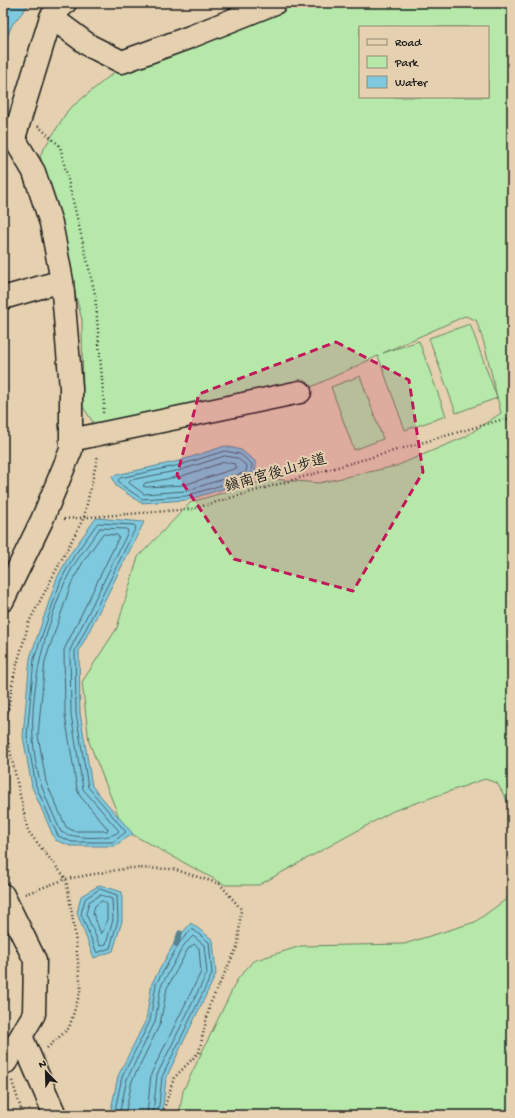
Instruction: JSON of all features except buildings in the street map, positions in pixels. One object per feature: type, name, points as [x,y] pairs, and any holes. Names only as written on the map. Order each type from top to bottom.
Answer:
[{"type":"lane","points":[[3,600],[42,520],[71,450],[71,388],[62,282],[49,216],[34,172],[8,136],[22,110],[58,10],[90,46],[122,62],[190,38],[274,3]]},
{"type":"lane","points":[[3,298],[62,282]]},
{"type":"lane","points":[[71,440],[300,392]]},
{"type":"lane","points":[[4,1062],[34,1014],[35,960],[5,898]]},
{"type":"lane","points":[[20,1036],[33,1062],[55,1115]]},
{"type":"path","points":[[22,110],[60,146],[95,294],[104,404],[97,463],[84,517],[29,622],[14,676],[5,728],[28,831],[66,879],[81,989],[69,1028],[33,1062]]},
{"type":"path","name":"鎮南宮後山步道","points":[[42,520],[192,509],[504,419],[512,419]]},
{"type":"path","points":[[5,898],[66,879],[129,868],[173,869],[220,884],[241,909],[238,945],[210,1004],[199,1052],[174,1078],[162,1115]]},
{"type":"path","points":[[4,1062],[23,1115]]},
{"type":"path","points":[[512,1069],[508,1075],[512,1097]]},
{"type":"highlighted area","points":[[336,342],[409,380],[423,472],[353,591],[234,559],[177,475],[199,394]]},
{"type":"green space","points":[[264,3],[512,3],[512,809],[497,783],[485,779],[393,811],[259,885],[225,885],[124,830],[89,742],[82,682],[117,628],[138,557],[191,502],[271,479],[319,483],[396,466],[465,437],[501,413],[484,343],[476,320],[465,316],[383,353],[419,341],[446,416],[405,430],[378,356],[268,407],[96,427],[83,407],[82,320],[40,155],[68,110],[117,70]]},
{"type":"green space","points":[[470,324],[497,398],[456,413],[429,338]]},
{"type":"green space","points":[[360,376],[383,439],[354,450],[331,387]]},
{"type":"green space","points":[[512,895],[512,1115],[179,1115],[183,1091],[237,980],[253,961],[301,946],[404,944],[475,922]]},
{"type":"water","points":[[3,3],[30,3],[12,25],[3,47]]},
{"type":"water","points":[[225,446],[241,450],[256,462],[255,479],[187,500],[141,503],[116,486],[112,476],[179,461]]},
{"type":"water","points":[[96,518],[144,522],[79,651],[80,713],[92,786],[133,834],[114,846],[71,846],[55,840],[32,787],[23,736],[30,658],[57,578],[70,554]]},
{"type":"water","points":[[100,885],[122,892],[122,921],[113,951],[94,958],[77,913],[81,896]]},
{"type":"water","points":[[191,923],[213,940],[216,974],[166,1078],[162,1115],[110,1115],[118,1076],[146,1020],[152,983],[176,940]]},
{"type":"waterway","points":[[176,944],[180,933]]}]
